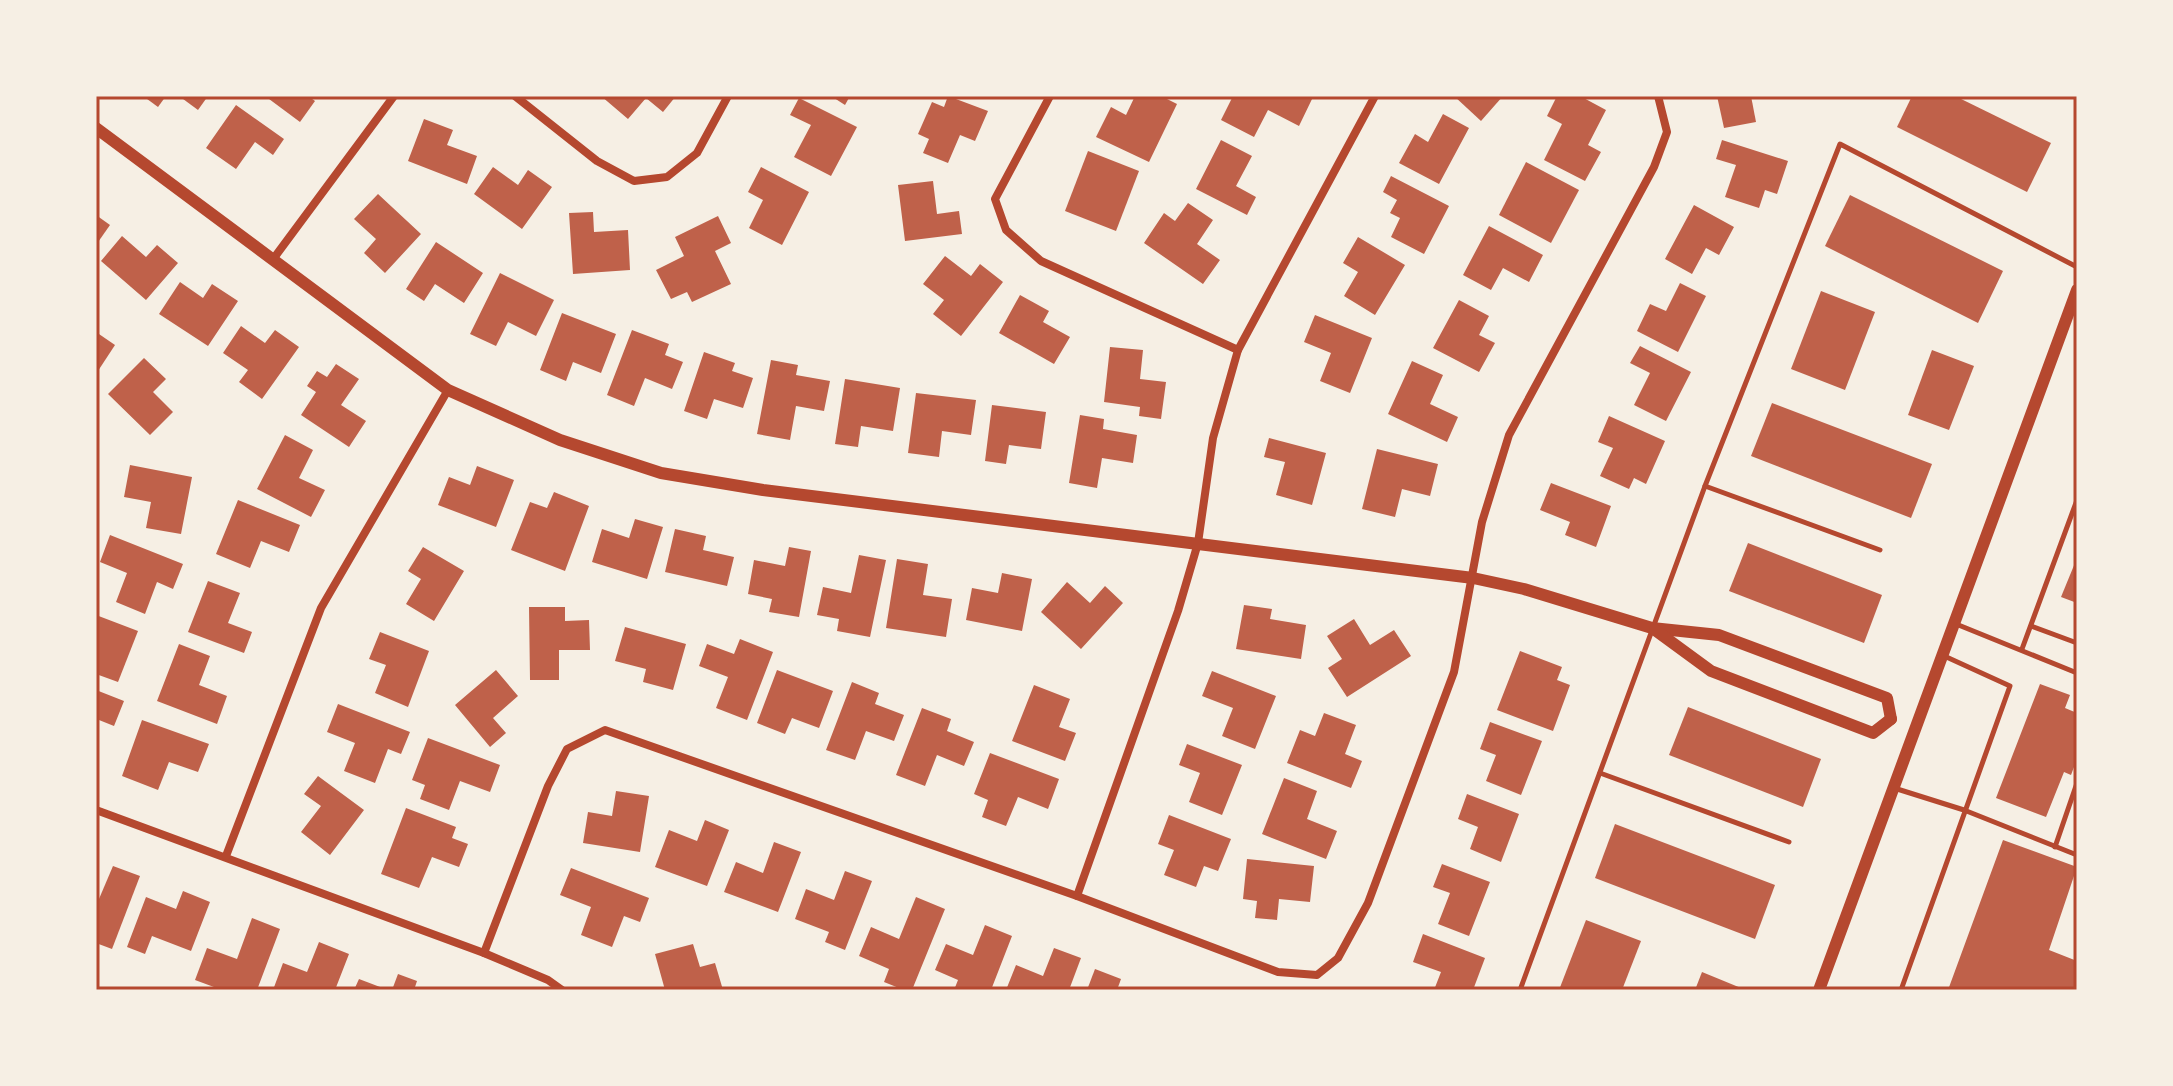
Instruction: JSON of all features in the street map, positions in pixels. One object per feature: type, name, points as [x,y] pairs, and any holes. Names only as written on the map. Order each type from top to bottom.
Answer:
[{"type":"street","points":[[274,258],[394,96]]},
{"type":"street","points":[[515,96],[597,161],[634,181],[667,177],[697,153],[728,96]]},
{"type":"street","points":[[1050,96],[995,199],[1006,230],[1041,261],[1238,350]]},
{"type":"street","points":[[1077,896],[1178,611],[1198,543],[1213,438],[1238,350],[1375,96]]},
{"type":"street","points":[[484,953],[548,786],[567,749],[605,730],[1077,896],[1278,972],[1317,975],[1338,958],[1368,903],[1454,672],[1482,522],[1509,435],[1654,167],[1667,132],[1658,96]]},
{"type":"street","points":[[96,128],[448,390],[560,440],[661,473],[763,490],[1473,578],[1537,593],[1652,628],[1719,635],[1887,698],[1891,719]]},
{"type":"street","points":[[1819,990],[2077,290]]},
{"type":"street","points":[[226,856],[321,608],[448,390]]},
{"type":"street","points":[[1652,628],[1711,671],[1873,733],[1891,719]]},
{"type":"street","points":[[1891,719],[1913,729]]},
{"type":"street","points":[[96,810],[484,953],[548,980],[562,990]]},
{"type":"lane","points":[[1520,990],[1705,486],[1840,144],[2077,267]]},
{"type":"lane","points":[[1705,486],[1880,550]]},
{"type":"lane","points":[[2022,649],[2077,500]]},
{"type":"lane","points":[[1953,623],[2077,673]]},
{"type":"lane","points":[[2031,626],[2077,643]]},
{"type":"lane","points":[[1901,990],[2010,686],[1941,655]]},
{"type":"lane","points":[[1600,773],[1789,842]]},
{"type":"lane","points":[[2055,847],[2077,783]]},
{"type":"lane","points":[[1892,787],[1964,810],[2077,855]]},
{"type":"building","points":[[143,96],[166,96],[158,107]]},
{"type":"building","points":[[179,96],[208,96],[198,110]]},
{"type":"building","points":[[265,96],[308,96],[315,101],[300,122]]},
{"type":"building","points":[[601,96],[676,96],[663,112],[646,98],[628,119]]},
{"type":"building","points":[[831,96],[850,96],[845,105]]},
{"type":"building","points":[[948,96],[988,111],[975,141],[960,135],[948,163],[923,153],[929,139],[918,134],[932,102],[944,107]]},
{"type":"building","points":[[1135,96],[1161,96],[1177,104],[1149,162],[1096,137],[1111,107],[1126,115]]},
{"type":"building","points":[[1233,96],[1313,97],[1299,126],[1268,110],[1254,137],[1221,120]]},
{"type":"building","points":[[1454,96],[1503,96],[1481,121]]},
{"type":"building","points":[[1557,96],[1580,96],[1606,110],[1588,145],[1601,152],[1585,181],[1544,160],[1562,124],[1547,116]]},
{"type":"building","points":[[1717,96],[1751,96],[1756,122],[1724,128]]},
{"type":"building","points":[[1912,96],[1955,96],[2051,143],[2027,192],[1897,127]]},
{"type":"building","points":[[799,98],[857,127],[831,176],[794,157],[811,125],[790,115]]},
{"type":"building","points":[[236,105],[284,139],[273,155],[255,142],[236,169],[206,148]]},
{"type":"building","points":[[1443,114],[1469,128],[1439,184],[1399,163],[1415,134],[1428,142]]},
{"type":"building","points":[[424,119],[453,130],[447,145],[477,156],[467,184],[408,161]]},
{"type":"building","points":[[1221,140],[1252,156],[1236,186],[1256,197],[1247,215],[1196,189]]},
{"type":"building","points":[[1722,140],[1788,161],[1777,194],[1765,190],[1759,208],[1725,197],[1736,165],[1716,159]]},
{"type":"building","points":[[1088,151],[1139,171],[1116,231],[1065,211]]},
{"type":"building","points":[[1526,162],[1579,190],[1551,243],[1499,215]]},
{"type":"building","points":[[493,167],[518,185],[528,170],[552,187],[522,229],[474,194]]},
{"type":"building","points":[[761,167],[809,192],[782,245],[749,228],[763,200],[748,192]]},
{"type":"building","points":[[1391,176],[1449,206],[1424,254],[1391,237],[1400,218],[1390,213],[1397,200],[1383,192]]},
{"type":"building","points":[[933,181],[937,214],[959,211],[962,234],[905,241],[898,185]]},
{"type":"building","points":[[378,194],[421,234],[385,273],[364,253],[376,239],[354,219]]},
{"type":"building","points":[[1850,195],[2003,271],[1978,323],[1825,246]]},
{"type":"building","points":[[1188,203],[1213,220],[1197,244],[1220,260],[1203,284],[1144,243],[1164,213],[1175,221]]},
{"type":"building","points":[[1694,205],[1734,227],[1719,255],[1706,248],[1692,274],[1665,259]]},
{"type":"building","points":[[593,212],[594,232],[628,230],[630,270],[573,274],[569,213]]},
{"type":"building","points":[[96,215],[110,225],[96,245]]},
{"type":"building","points":[[718,216],[731,243],[715,251],[731,284],[692,302],[687,292],[671,299],[656,270],[684,256],[675,237]]},
{"type":"building","points":[[1489,226],[1543,255],[1529,282],[1503,268],[1491,290],[1463,275]]},
{"type":"building","points":[[122,236],[146,257],[157,245],[178,263],[146,300],[101,261]]},
{"type":"building","points":[[1358,237],[1405,265],[1375,315],[1344,296],[1358,272],[1343,263]]},
{"type":"building","points":[[436,242],[483,273],[464,303],[435,284],[424,301],[406,289]]},
{"type":"building","points":[[945,256],[971,276],[980,264],[1003,282],[961,336],[933,314],[944,300],[923,284]]},
{"type":"building","points":[[500,273],[554,300],[536,336],[508,322],[496,346],[470,334]]},
{"type":"building","points":[[180,282],[203,298],[212,284],[238,301],[208,346],[159,314]]},
{"type":"building","points":[[1680,283],[1706,296],[1678,352],[1637,331],[1650,304],[1666,311]]},
{"type":"building","points":[[1821,291],[1875,312],[1845,390],[1791,369]]},
{"type":"building","points":[[1020,295],[1049,311],[1043,322],[1070,337],[1054,364],[999,333]]},
{"type":"building","points":[[1459,300],[1489,316],[1479,335],[1495,343],[1479,372],[1433,348]]},
{"type":"building","points":[[562,313],[616,334],[601,373],[573,362],[566,381],[540,370]]},
{"type":"building","points":[[1315,315],[1372,338],[1350,393],[1320,381],[1331,353],[1304,342]]},
{"type":"building","points":[[241,326],[265,343],[275,330],[299,347],[262,399],[239,382],[248,370],[223,353]]},
{"type":"building","points":[[632,330],[669,344],[665,355],[683,362],[672,389],[645,378],[634,406],[607,395]]},
{"type":"building","points":[[96,332],[115,345],[96,374]]},
{"type":"building","points":[[1640,346],[1691,372],[1666,421],[1634,405],[1650,373],[1630,363]]},
{"type":"building","points":[[1110,347],[1143,350],[1140,379],[1166,382],[1161,419],[1139,416],[1140,407],[1104,402]]},
{"type":"building","points":[[1932,350],[1974,366],[1949,430],[1908,415]]},
{"type":"building","points":[[704,352],[735,363],[732,371],[753,378],[743,408],[714,399],[707,419],[684,411]]},
{"type":"building","points":[[144,358],[166,379],[153,392],[173,412],[150,435],[108,394]]},
{"type":"building","points":[[771,360],[798,365],[796,375],[830,381],[824,411],[796,406],[790,440],[757,434]]},
{"type":"building","points":[[1412,361],[1443,375],[1430,404],[1458,417],[1447,442],[1388,414]]},
{"type":"building","points":[[336,364],[359,379],[341,405],[366,421],[349,447],[301,415],[316,392],[307,386],[317,371],[327,377]]},
{"type":"building","points":[[845,379],[900,388],[893,431],[861,426],[858,447],[835,444]]},
{"type":"building","points":[[916,393],[976,400],[971,435],[942,431],[939,457],[908,453]]},
{"type":"building","points":[[1772,403],[1932,464],[1911,518],[1751,456]]},
{"type":"building","points":[[992,405],[1046,412],[1041,449],[1009,445],[1006,464],[985,461]]},
{"type":"building","points":[[1080,415],[1104,419],[1103,429],[1137,435],[1133,463],[1102,458],[1097,488],[1069,483]]},
{"type":"building","points":[[1609,416],[1665,441],[1646,484],[1634,478],[1629,489],[1600,476],[1613,448],[1598,442]]},
{"type":"building","points":[[285,435],[313,450],[299,478],[325,490],[311,517],[257,489]]},
{"type":"building","points":[[1269,438],[1326,453],[1312,505],[1276,495],[1285,462],[1264,457]]},
{"type":"building","points":[[1377,449],[1438,464],[1430,496],[1402,489],[1395,517],[1362,509]]},
{"type":"building","points":[[130,465],[192,477],[181,534],[146,528],[151,502],[124,497]]},
{"type":"building","points":[[477,466],[514,480],[496,527],[438,505],[449,477],[470,485]]},
{"type":"building","points":[[1551,483],[1611,506],[1596,547],[1565,535],[1570,522],[1540,510]]},
{"type":"building","points":[[554,492],[589,506],[565,571],[511,550],[530,502],[547,508]]},
{"type":"building","points":[[238,500],[300,525],[289,552],[261,541],[250,568],[216,554]]},
{"type":"building","points":[[635,519],[663,527],[647,579],[592,562],[602,529],[629,538]]},
{"type":"building","points":[[675,529],[706,536],[703,550],[734,557],[727,586],[665,572]]},
{"type":"building","points":[[110,535],[183,564],[173,589],[157,582],[145,614],[116,602],[127,573],[100,562]]},
{"type":"building","points":[[1748,543],[1882,595],[1864,643],[1729,591]]},
{"type":"building","points":[[423,547],[464,571],[434,621],[406,604],[421,579],[408,571]]},
{"type":"building","points":[[789,547],[811,551],[799,617],[769,612],[772,599],[748,594],[754,560],[785,566]]},
{"type":"building","points":[[859,555],[886,560],[870,637],[837,631],[839,619],[817,615],[823,587],[851,593]]},
{"type":"building","points":[[2077,558],[2077,603],[2061,597]]},
{"type":"building","points":[[897,559],[928,564],[923,595],[952,599],[946,637],[886,628]]},
{"type":"building","points":[[1002,573],[1032,579],[1022,631],[966,620],[972,588],[998,593]]},
{"type":"building","points":[[208,581],[240,593],[228,623],[252,632],[244,653],[188,632]]},
{"type":"building","points":[[1067,582],[1090,603],[1105,586],[1123,603],[1081,649],[1041,612]]},
{"type":"building","points":[[1244,605],[1272,609],[1270,619],[1306,625],[1301,659],[1236,649]]},
{"type":"building","points":[[529,607],[565,607],[565,621],[589,620],[590,650],[559,650],[559,680],[530,680]]},
{"type":"building","points":[[96,615],[138,631],[118,682],[96,674]]},
{"type":"building","points":[[1354,619],[1370,645],[1394,630],[1411,656],[1347,697],[1328,668],[1342,659],[1327,636]]},
{"type":"building","points":[[625,627],[686,644],[673,690],[643,682],[646,669],[615,661]]},
{"type":"building","points":[[380,632],[429,651],[408,707],[375,693],[386,665],[369,659]]},
{"type":"building","points":[[740,639],[773,652],[747,720],[716,708],[728,677],[699,666],[707,644],[734,654]]},
{"type":"building","points":[[179,644],[210,656],[199,685],[227,696],[217,724],[157,701]]},
{"type":"building","points":[[1520,651],[1562,667],[1557,680],[1570,685],[1553,731],[1497,710]]},
{"type":"building","points":[[496,670],[518,696],[493,718],[506,733],[490,747],[455,705]]},
{"type":"building","points":[[777,670],[833,691],[819,728],[792,718],[785,734],[757,723]]},
{"type":"building","points":[[1212,671],[1276,696],[1255,749],[1222,736],[1233,708],[1202,696]]},
{"type":"building","points":[[852,682],[879,693],[875,704],[904,715],[894,741],[866,731],[855,760],[826,750]]},
{"type":"building","points":[[2040,684],[2070,695],[2065,708],[2077,713],[2077,759],[2071,775],[2064,772],[2046,817],[1996,798]]},
{"type":"building","points":[[1034,685],[1070,699],[1059,727],[1076,733],[1065,761],[1012,741]]},
{"type":"building","points":[[96,690],[124,701],[114,726],[99,720],[96,727]]},
{"type":"building","points":[[338,704],[410,732],[401,754],[388,749],[375,783],[344,771],[355,743],[327,732]]},
{"type":"building","points":[[1688,707],[1821,759],[1803,807],[1669,755]]},
{"type":"building","points":[[922,708],[951,719],[947,731],[974,742],[964,766],[937,755],[925,786],[896,775]]},
{"type":"building","points":[[1324,713],[1356,725],[1345,754],[1362,761],[1351,788],[1287,763],[1300,730],[1315,736]]},
{"type":"building","points":[[142,720],[209,744],[198,772],[169,762],[158,790],[122,776]]},
{"type":"building","points":[[1490,722],[1542,741],[1521,795],[1486,781],[1496,755],[1480,749]]},
{"type":"building","points":[[428,738],[500,765],[490,792],[460,781],[449,810],[420,799],[425,785],[412,780]]},
{"type":"building","points":[[1187,744],[1242,765],[1222,815],[1189,802],[1200,773],[1179,765]]},
{"type":"building","points":[[990,753],[1059,779],[1048,809],[1018,797],[1006,826],[982,817],[988,800],[974,794]]},
{"type":"building","points":[[318,776],[364,810],[330,855],[301,832],[321,806],[304,794]]},
{"type":"building","points":[[1284,778],[1317,791],[1307,819],[1337,831],[1326,859],[1262,834]]},
{"type":"building","points":[[616,791],[649,796],[640,852],[583,843],[588,812],[612,816]]},
{"type":"building","points":[[1467,794],[1519,814],[1501,862],[1470,849],[1478,827],[1458,819]]},
{"type":"building","points":[[406,808],[456,827],[452,838],[468,844],[459,867],[432,857],[419,888],[381,874]]},
{"type":"building","points":[[1169,815],[1231,839],[1218,871],[1204,866],[1196,887],[1164,875],[1174,850],[1158,844]]},
{"type":"building","points":[[705,820],[729,830],[707,886],[655,867],[669,830],[697,841]]},
{"type":"building","points":[[1615,824],[1775,885],[1755,939],[1595,878]]},
{"type":"building","points":[[2003,840],[2077,867],[2049,950],[2077,961],[2077,990],[1948,990]]},
{"type":"building","points":[[774,842],[801,852],[778,912],[724,892],[736,862],[763,873]]},
{"type":"building","points":[[1247,859],[1314,866],[1310,902],[1279,899],[1277,920],[1255,918],[1257,901],[1243,899]]},
{"type":"building","points":[[1442,864],[1490,882],[1469,936],[1438,924],[1450,893],[1433,887]]},
{"type":"building","points":[[113,866],[140,876],[112,949],[96,943],[96,906]]},
{"type":"building","points":[[571,868],[649,898],[640,922],[624,916],[612,947],[581,935],[591,907],[560,895]]},
{"type":"building","points":[[845,871],[872,881],[845,950],[825,942],[829,932],[795,919],[806,889],[834,900]]},
{"type":"building","points":[[183,891],[210,902],[191,951],[152,936],[145,954],[127,947],[146,897],[176,909]]},
{"type":"building","points":[[916,897],[945,909],[912,990],[904,990],[884,982],[889,969],[859,956],[871,927],[899,939]]},
{"type":"building","points":[[252,918],[280,929],[257,990],[222,990],[195,980],[207,948],[237,959]]},
{"type":"building","points":[[1586,920],[1641,941],[1622,990],[1559,990]]},
{"type":"building","points":[[985,925],[1012,936],[991,990],[954,990],[958,980],[935,970],[946,944],[973,955]]},
{"type":"building","points":[[1423,934],[1485,958],[1473,990],[1434,990],[1441,972],[1413,962]]},
{"type":"building","points":[[319,942],[349,954],[335,990],[273,990],[283,963],[307,972]]},
{"type":"building","points":[[693,944],[700,967],[715,963],[723,990],[665,990],[655,954]]},
{"type":"building","points":[[1054,948],[1081,958],[1069,990],[1006,990],[1016,965],[1043,976]]},
{"type":"building","points":[[1095,969],[1121,979],[1117,990],[1087,990]]},
{"type":"building","points":[[1702,972],[1741,988],[1741,990],[1695,990]]},
{"type":"building","points":[[398,974],[417,981],[414,990],[392,990]]},
{"type":"building","points":[[359,979],[388,990],[354,990]]}]
